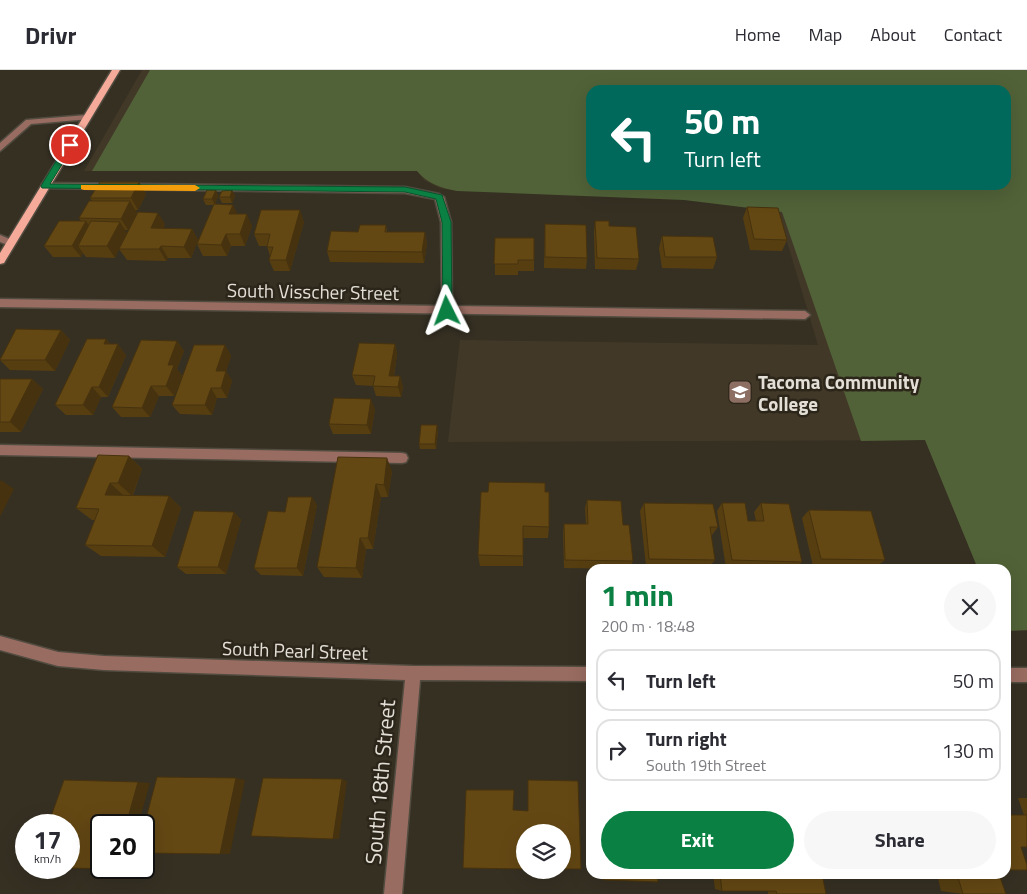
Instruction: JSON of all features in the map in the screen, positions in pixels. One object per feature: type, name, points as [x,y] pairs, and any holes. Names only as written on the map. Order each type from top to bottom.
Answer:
[{"type":"main road","points":[[0,261],[116,70]]},
{"type":"street","points":[[0,148],[28,122],[87,117]]},
{"type":"street","points":[[45,186],[405,190],[433,195],[439,197],[446,222],[447,311]]},
{"type":"street","points":[[0,238],[11,242]]},
{"type":"street","name":"South Visscher Street","points":[[0,303],[805,315]]},
{"type":"street","points":[[0,450],[402,458]]},
{"type":"street","name":"South Pearl Street","points":[[0,643],[58,659],[104,664],[413,674],[586,674]]},
{"type":"street","name":"South 18th Street","points":[[393,894],[413,674]]},
{"type":"street","points":[[1011,675],[1027,676]]},
{"type":"shaded area","name":"Tacoma Community College","points":[[142,70],[1027,70],[1027,631],[1011,631],[1011,564],[976,564],[925,440],[448,442],[460,340],[818,345],[773,195],[457,191],[440,188],[424,180],[417,171],[84,171]]},
{"type":"green space","name":"Tacoma Community College","points":[[150,70],[1027,70],[1027,630],[1011,631],[1011,564],[976,564],[925,440],[861,441],[782,212],[684,200],[457,191],[435,185],[417,171],[92,171]]},
{"type":"building","points":[[100,182],[139,182],[131,198],[90,198]]},
{"type":"building","points":[[207,190],[216,190],[212,199],[203,199]]},
{"type":"building","points":[[232,190],[230,197],[219,197],[222,191]]},
{"type":"building","points":[[89,201],[130,201],[121,219],[79,218]]},
{"type":"building","points":[[214,204],[233,205],[229,214],[247,214],[240,234],[226,234],[221,245],[197,244]]},
{"type":"building","points":[[747,207],[778,208],[787,240],[754,239]]},
{"type":"building","points":[[261,210],[300,210],[286,260],[269,260],[273,247],[267,247],[270,234],[254,234]]},
{"type":"building","points":[[138,212],[158,213],[151,228],[192,229],[184,247],[161,246],[159,249],[119,249]]},
{"type":"building","points":[[59,221],[86,221],[72,246],[44,246]]},
{"type":"building","points":[[91,221],[120,222],[107,246],[78,246]]},
{"type":"building","points":[[595,221],[609,221],[609,226],[636,227],[639,259],[597,258]]},
{"type":"building","points":[[545,224],[586,225],[587,258],[545,257]]},
{"type":"building","points":[[360,225],[386,225],[385,232],[425,232],[422,252],[327,251],[331,231],[358,232]]},
{"type":"building","points":[[662,236],[713,237],[717,257],[665,257]]},
{"type":"building","points":[[495,238],[534,238],[534,260],[518,260],[518,264],[494,264]]},
{"type":"building","points":[[16,329],[61,330],[45,360],[0,360]]},
{"type":"building","points":[[87,339],[106,339],[104,344],[118,344],[99,387],[92,387],[83,405],[55,405]]},
{"type":"building","points":[[141,340],[177,341],[168,365],[174,365],[166,386],[151,386],[142,408],[112,407]]},
{"type":"building","points":[[359,343],[395,344],[389,376],[400,376],[398,387],[373,386],[375,376],[352,375]]},
{"type":"building","points":[[194,345],[225,345],[216,371],[226,371],[221,388],[211,388],[205,405],[172,405]]},
{"type":"building","points":[[0,379],[32,379],[10,422],[0,422]]},
{"type":"building","points":[[334,398],[371,399],[367,425],[329,424]]},
{"type":"building","points":[[421,425],[437,425],[435,444],[419,444]]},
{"type":"building","points":[[98,455],[129,456],[118,483],[110,483],[105,495],[169,496],[152,546],[85,545],[99,509],[76,508]]},
{"type":"building","points":[[338,457],[387,458],[384,485],[376,484],[368,538],[360,538],[356,568],[317,567]]},
{"type":"building","points":[[489,482],[545,483],[545,492],[549,492],[549,527],[523,526],[523,556],[478,555],[481,492],[488,492]]},
{"type":"building","points":[[288,497],[312,497],[297,568],[254,568],[268,511],[285,512]]},
{"type":"building","points":[[587,500],[621,501],[623,525],[629,525],[633,561],[565,560],[564,524],[588,524]]},
{"type":"building","points":[[644,503],[713,504],[718,527],[710,527],[715,560],[649,559]]},
{"type":"building","points":[[722,503],[745,503],[748,521],[764,521],[761,503],[789,504],[802,562],[732,560]]},
{"type":"building","points":[[809,510],[871,511],[885,560],[821,559]]},
{"type":"building","points":[[194,511],[234,512],[218,567],[177,567]]},
{"type":"building","points":[[157,777],[236,778],[220,854],[155,853],[155,814],[147,814]]},
{"type":"building","points":[[263,778],[342,779],[333,839],[251,836]]},
{"type":"building","points":[[64,780],[138,782],[129,814],[90,814],[90,868],[80,868],[80,814],[52,814]]},
{"type":"building","points":[[528,780],[578,781],[581,869],[571,869],[571,824],[516,824],[516,869],[463,868],[466,790],[514,790],[513,810],[528,811]]},
{"type":"building","points":[[1011,815],[1027,815],[1027,847],[1021,847],[1027,870],[1011,870]]},
{"type":"building","points":[[658,879],[658,882],[604,880]]},
{"type":"building","points":[[721,879],[823,879],[826,894],[777,894],[776,891],[722,891]]},
{"type":"building","points":[[958,879],[1001,879],[1006,894],[963,894]]},
{"type":"slow traffic","points":[[84,187],[195,188]]},
{"type":"place","name":"Tacoma Community College","points":[[740,392]]},
{"type":"route","points":[[70,145],[45,186],[405,190],[439,197],[446,222],[447,311]]}]
